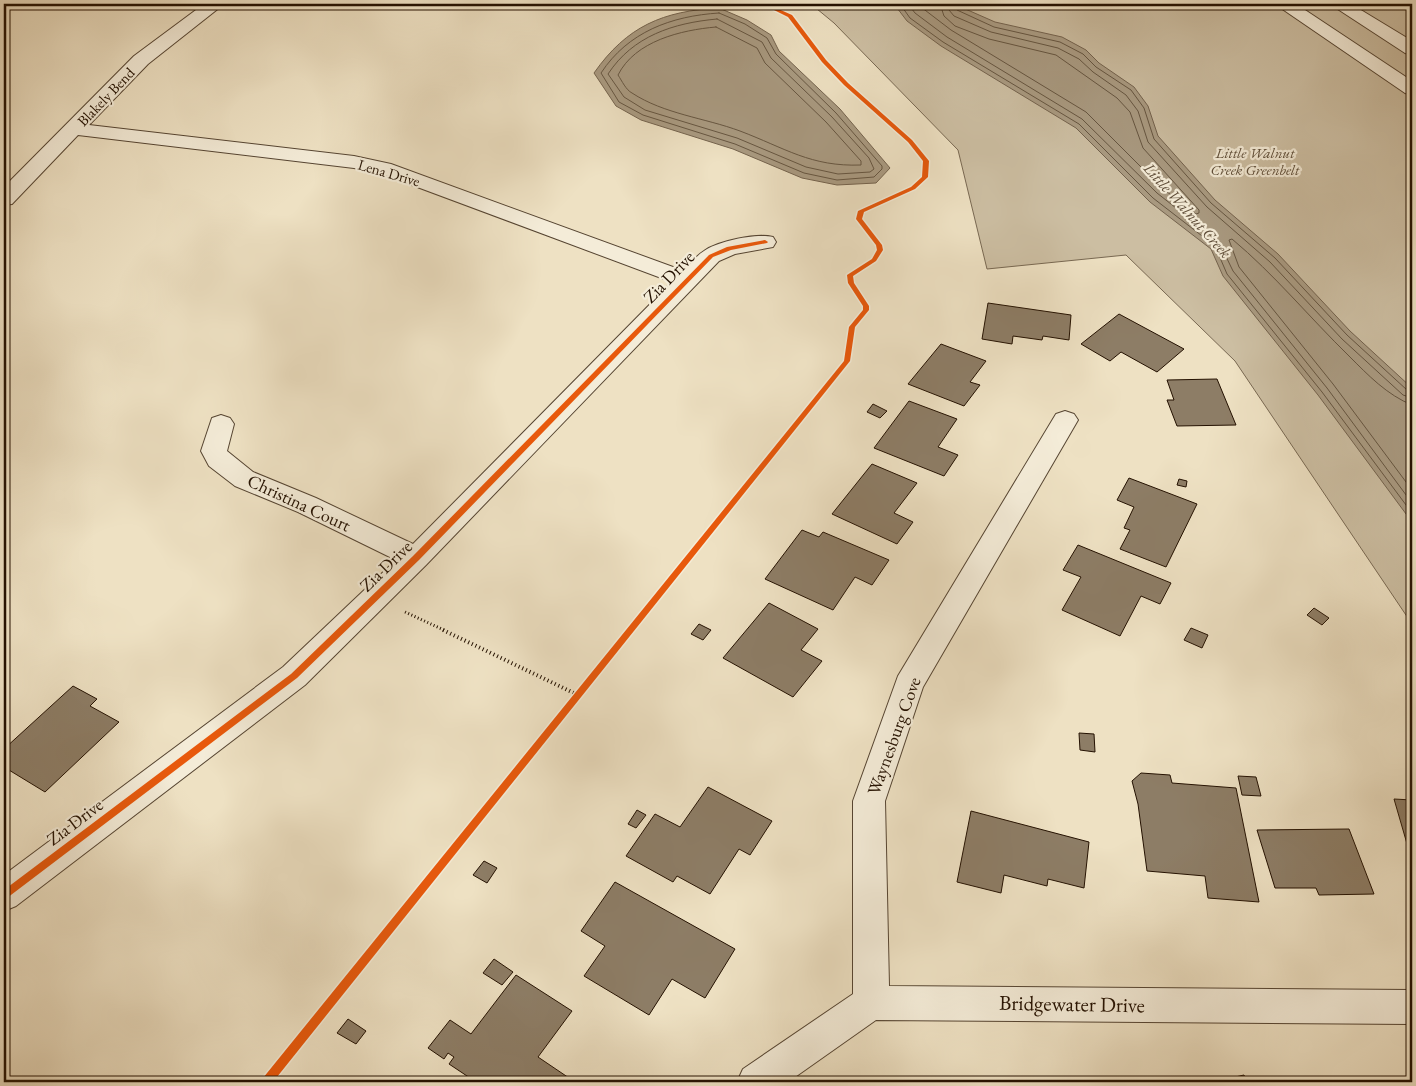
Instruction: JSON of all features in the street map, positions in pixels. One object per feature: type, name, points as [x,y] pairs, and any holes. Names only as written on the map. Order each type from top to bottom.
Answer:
[{"type":"street","name":"Blakely Bend","points":[[4,199],[142,60],[215,4]]},
{"type":"street","points":[[1284,4],[1412,89]]},
{"type":"street","points":[[1339,4],[1412,49]]},
{"type":"street","name":"Lena Drive","points":[[75,129],[354,162],[391,170],[688,280]]},
{"type":"street","name":"Zia Drive","points":[[4,893],[294,676],[416,558],[711,256],[729,248],[765,242]]},
{"type":"street","name":"Waynesburg Cove","points":[[871,1002],[869,801],[909,685],[1065,420]]},
{"type":"street","name":"Christina Court","points":[[221,424],[214,451],[218,460],[244,479],[307,505],[416,558]]},
{"type":"street","points":[[756,1082],[871,1002]]},
{"type":"street","name":"Bridgewater Drive","points":[[871,1002],[1412,1007]]},
{"type":"path","points":[[396,607],[578,695]]},
{"type":"path","points":[[572,703],[584,687]]},
{"type":"green space","name":"Little Walnut Creek Greenbelt","points":[[811,4],[1412,4],[1412,624],[1235,361],[1126,255],[987,269],[958,150],[834,23]]},
{"type":"water","name":"Little Walnut Creek","points":[[894,4],[954,4],[995,22],[1062,37],[1086,50],[1099,63],[1134,87],[1148,106],[1158,136],[1215,200],[1278,254],[1350,331],[1412,388],[1412,522],[1318,395],[1223,276],[1211,249],[1150,202],[1076,128],[941,46],[907,21]]},
{"type":"water","points":[[719,8],[747,20],[771,35],[779,51],[840,109],[890,168],[876,183],[837,185],[802,178],[733,149],[641,120],[616,106],[594,73],[620,43],[648,24],[664,17]]},
{"type":"building","points":[[988,303],[1071,315],[1069,340],[1043,336],[1042,340],[1013,336],[1012,344],[982,339]]},
{"type":"building","points":[[1119,314],[1184,349],[1157,372],[1121,352],[1110,361],[1081,344]]},
{"type":"building","points":[[941,344],[986,361],[970,382],[980,385],[964,406],[908,384]]},
{"type":"building","points":[[1217,379],[1236,425],[1177,426],[1167,400],[1174,400],[1167,380]]},
{"type":"building","points":[[909,401],[957,419],[938,447],[958,455],[944,476],[874,448]]},
{"type":"building","points":[[873,404],[887,411],[880,418],[867,412]]},
{"type":"building","points":[[872,464],[917,483],[894,513],[913,522],[897,544],[832,514]]},
{"type":"building","points":[[1129,478],[1197,504],[1166,567],[1120,549],[1130,530],[1124,528],[1134,507],[1117,500]]},
{"type":"building","points":[[1179,479],[1187,481],[1186,487],[1177,485]]},
{"type":"building","points":[[802,530],[819,537],[823,532],[889,560],[872,585],[855,577],[833,610],[765,579]]},
{"type":"building","points":[[1078,545],[1171,583],[1160,604],[1141,596],[1120,636],[1062,610],[1081,577],[1063,570]]},
{"type":"building","points":[[769,603],[818,629],[801,650],[822,661],[793,697],[723,658]]},
{"type":"building","points":[[1314,608],[1329,618],[1322,625],[1307,615]]},
{"type":"building","points":[[699,624],[711,630],[703,640],[691,634]]},
{"type":"building","points":[[1191,628],[1208,635],[1202,648],[1184,640]]},
{"type":"building","points":[[73,686],[97,699],[90,706],[119,722],[45,792],[4,767],[4,749]]},
{"type":"building","points":[[1079,733],[1094,734],[1095,752],[1080,750]]},
{"type":"building","points":[[1141,773],[1170,775],[1172,783],[1236,788],[1259,902],[1208,898],[1205,876],[1147,871],[1138,804],[1132,781]]},
{"type":"building","points":[[1238,776],[1256,777],[1261,796],[1242,795]]},
{"type":"building","points":[[708,787],[772,821],[750,855],[739,849],[710,894],[677,876],[673,882],[626,856],[655,814],[680,827]]},
{"type":"building","points":[[1394,799],[1412,800],[1412,861]]},
{"type":"building","points":[[637,810],[646,815],[636,828],[628,824]]},
{"type":"building","points":[[971,811],[1089,842],[1084,888],[1048,879],[1047,886],[1004,875],[1001,893],[957,882]]},
{"type":"building","points":[[1349,829],[1374,894],[1319,895],[1316,888],[1275,888],[1257,830]]},
{"type":"building","points":[[484,861],[497,868],[487,883],[473,875]]},
{"type":"building","points":[[615,882],[735,949],[705,998],[672,979],[649,1015],[584,976],[605,946],[581,931]]},
{"type":"building","points":[[494,959],[513,972],[502,985],[483,973]]},
{"type":"building","points":[[516,975],[572,1011],[538,1057],[575,1082],[476,1082],[449,1064],[454,1057],[448,1053],[444,1059],[428,1048],[450,1020],[471,1034]]},
{"type":"building","points":[[348,1019],[366,1031],[356,1044],[337,1033]]},
{"type":"building","points":[[1244,1075],[1247,1082],[1213,1082]]},
{"type":"cycle path","points":[[267,1082],[847,361],[852,327],[866,310],[866,306],[851,283],[850,275],[874,260],[880,250],[879,245],[859,219],[861,211],[913,188],[925,177],[926,161],[910,141],[846,84],[824,61],[790,16],[764,4]]},
{"type":"cycle path","points":[[4,895],[294,676],[416,558],[711,256],[729,248],[765,242]]}]
